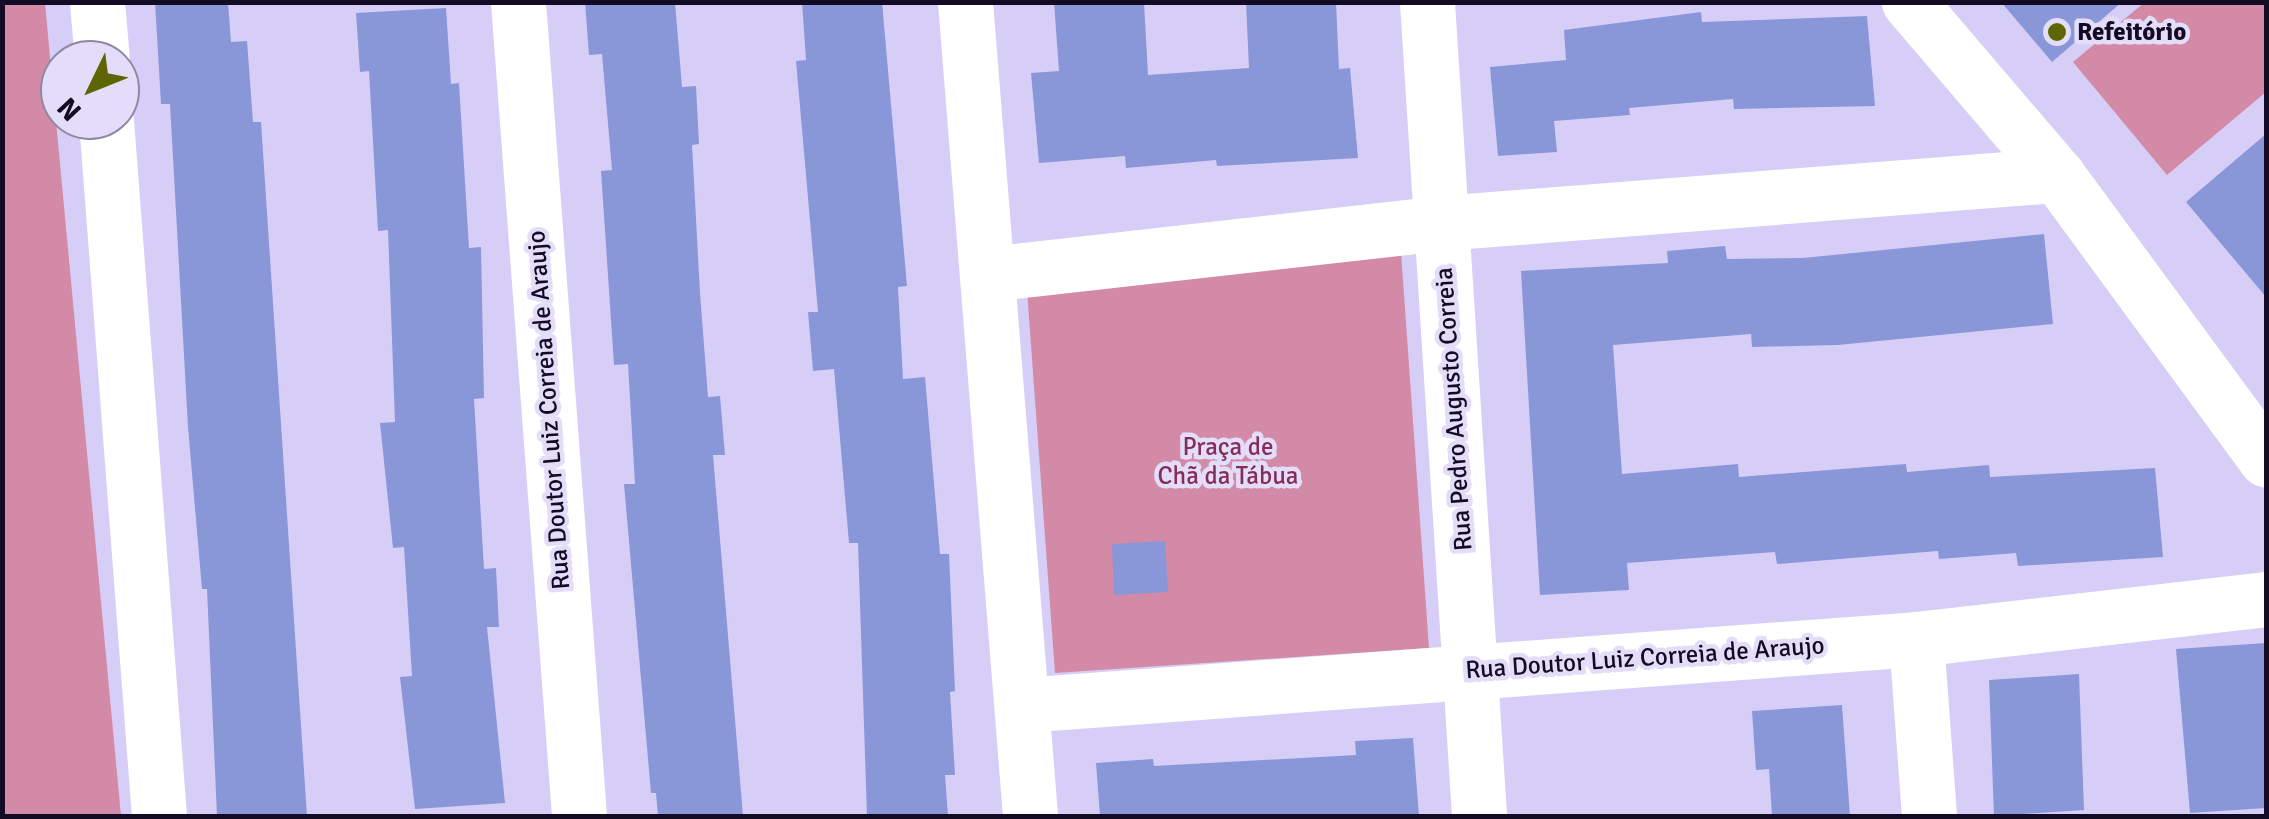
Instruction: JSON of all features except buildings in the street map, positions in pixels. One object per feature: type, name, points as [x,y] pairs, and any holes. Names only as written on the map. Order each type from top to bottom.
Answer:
[{"type":"street","points":[[97,2],[100,40]]},
{"type":"street","name":"Rua Doutor Luiz Correia de Araujo","points":[[518,2],[579,816]]},
{"type":"street","points":[[966,2],[1030,816]]},
{"type":"street","name":"Rua Pedro Augusto Correia","points":[[1427,2],[1478,816]]},
{"type":"street","points":[[1909,2],[2056,175],[2266,460]]},
{"type":"street","points":[[107,140],[158,816]]},
{"type":"street","points":[[987,274],[1441,222],[2056,175]]},
{"type":"street","name":"Rua Doutor Luiz Correia de Araujo","points":[[1022,705],[1916,639],[2266,598]]},
{"type":"street","points":[[1916,639],[1928,816]]},
{"type":"green space","points":[[2145,2],[2266,3],[2266,92],[2167,175],[2073,62]]},
{"type":"green space","points":[[2,3],[45,3],[48,40],[40,40],[40,140],[58,140],[121,816],[3,816]]},
{"type":"green space","name":"Praça de Chã da Tábua","points":[[1401,252],[1429,648],[1055,673],[1026,277]]},
{"type":"place","name":"Refeitório","points":[[2057,32]]}]
